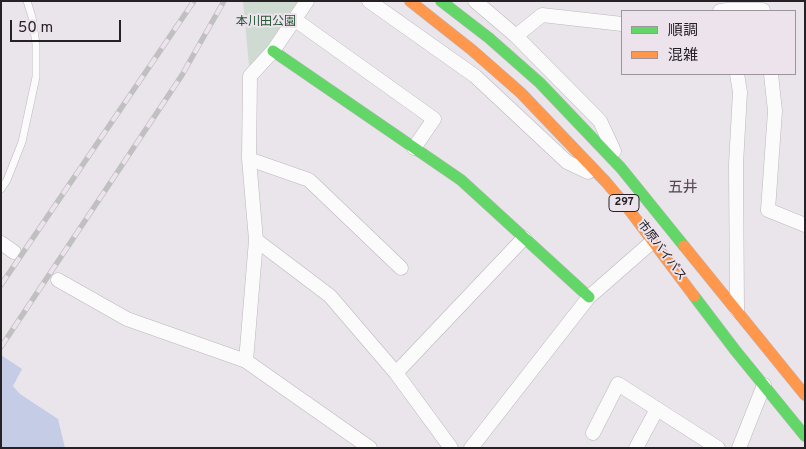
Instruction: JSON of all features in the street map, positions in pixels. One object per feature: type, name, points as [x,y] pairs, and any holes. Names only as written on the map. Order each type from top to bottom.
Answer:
[{"type":"main road","name":"市原バイパス","points":[[410,1],[472,50],[521,94],[606,182],[805,436]]},
{"type":"main road","name":"市原バイパス","points":[[441,1],[489,38],[540,83],[621,168],[805,395]]},
{"type":"main road","points":[[273,51],[461,180],[589,297]]},
{"type":"street","points":[[246,361],[256,240],[249,159],[250,76],[273,51],[307,1]]},
{"type":"street","points":[[368,1],[475,76],[567,162],[606,182]]},
{"type":"street","points":[[475,1],[516,36],[600,121],[621,168]]},
{"type":"street","points":[[725,8],[763,8]]},
{"type":"street","points":[[516,36],[542,16],[621,24]]},
{"type":"street","points":[[294,19],[434,119],[414,148]]},
{"type":"street","points":[[737,75],[740,92],[736,164],[738,312]]},
{"type":"street","points":[[771,75],[775,111],[768,210],[805,225]]},
{"type":"street","points":[[249,159],[309,180],[401,268]]},
{"type":"street","points":[[396,373],[524,238]]},
{"type":"street","points":[[256,240],[330,296],[396,373],[451,448]]},
{"type":"street","points":[[471,448],[589,297],[653,241]]},
{"type":"street","points":[[1,243],[14,252]]},
{"type":"street","points":[[58,280],[127,319],[246,361],[370,448]]},
{"type":"street","points":[[593,433],[618,384],[718,448]]},
{"type":"street","points":[[739,448],[764,385]]},
{"type":"street","points":[[636,448],[657,409]]},
{"type":"lane","points":[[1,189],[7,180],[22,142],[36,77],[36,44],[27,1]]},
{"type":"green space","name":"本川田公園","points":[[243,1],[307,1],[250,76]]},
{"type":"water","points":[[1,355],[22,369],[13,386],[20,394],[58,419],[65,448],[1,448]]},
{"type":"railway","points":[[1,285],[194,1]]},
{"type":"railway","points":[[1,347],[182,75],[224,1]]},
{"type":"traffic: fast","points":[[441,1],[489,38],[540,83],[621,168],[684,246]]},
{"type":"traffic: fast","points":[[273,51],[461,180],[589,297]]},
{"type":"traffic: fast","points":[[694,296],[805,436]]},
{"type":"traffic: slow","points":[[410,1],[472,50],[521,93],[606,182],[694,296]]},
{"type":"traffic: slow","points":[[684,246],[805,395]]},
{"type":"district","name":"五井","points":[[683,189]]}]
